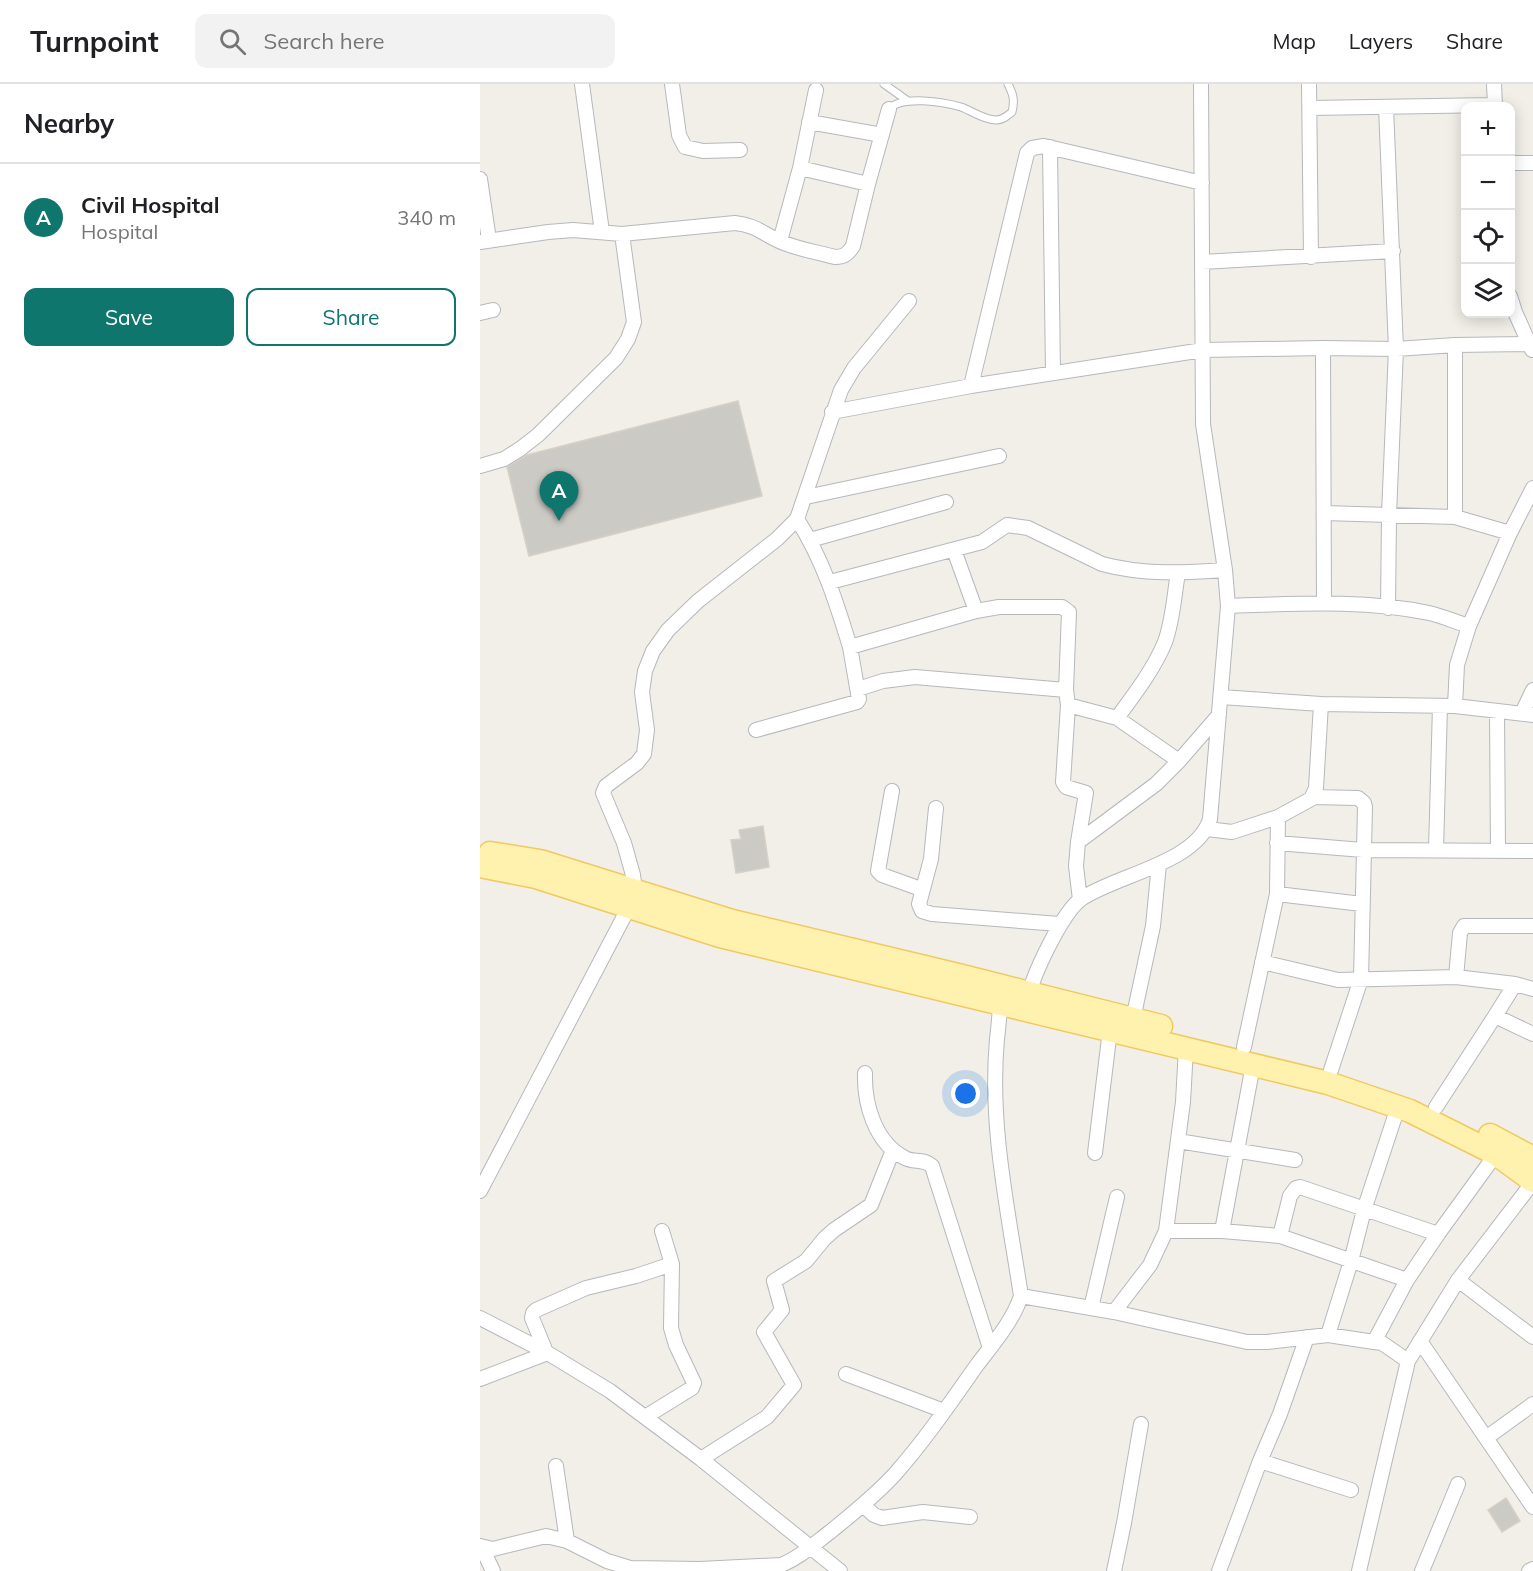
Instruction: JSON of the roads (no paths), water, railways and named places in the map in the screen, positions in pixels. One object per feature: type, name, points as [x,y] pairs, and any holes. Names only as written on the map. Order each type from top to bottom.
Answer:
[{"type":"main road","points":[[480,851],[540,861],[632,899]]},
{"type":"main road","points":[[480,866],[732,921],[1027,1001],[1133,1019],[1410,1111],[1496,1154],[1533,1181]]},
{"type":"main road","points":[[1027,1001],[1110,1030],[1186,1048],[1331,1070],[1409,1094],[1533,1158]]},
{"type":"street","points":[[582,84],[602,231]]},
{"type":"street","points":[[672,84],[679,135],[685,147],[703,152],[740,150]]},
{"type":"street","points":[[1027,1001],[1059,924],[1080,900],[1185,850],[1199,840],[1207,829],[1210,819],[1228,606],[1225,570],[1203,424],[1201,84]]},
{"type":"street","points":[[1310,84],[1311,257]]},
{"type":"street","points":[[1494,84],[1495,102]]},
{"type":"street","points":[[780,241],[800,168],[816,90]]},
{"type":"street","points":[[1310,108],[1461,106]]},
{"type":"street","points":[[1386,107],[1396,349],[1389,515],[1389,608]]},
{"type":"street","points":[[480,179],[485,241],[548,232],[602,231],[622,234],[747,224],[780,241],[842,257],[848,254],[853,246],[889,109]]},
{"type":"street","points":[[809,122],[882,135]]},
{"type":"street","points":[[971,386],[1027,153],[1032,148],[1050,147],[1202,183]]},
{"type":"street","points":[[1050,147],[1053,373]]},
{"type":"street","points":[[1515,163],[1533,163]]},
{"type":"street","points":[[800,168],[868,184]]},
{"type":"street","points":[[480,466],[504,459],[538,435],[616,358],[628,339],[634,322],[622,234]]},
{"type":"street","points":[[1202,262],[1393,251]]},
{"type":"street","points":[[480,1191],[632,899],[633,875],[624,843],[603,793],[606,786],[637,763],[645,754],[647,730],[642,692],[645,671],[653,651],[668,630],[698,601],[777,539],[797,519],[841,390],[854,369],[909,301]]},
{"type":"street","points":[[832,412],[971,386],[1203,350],[1396,349],[1455,345],[1531,347],[1515,308]]},
{"type":"street","points":[[1455,345],[1455,517]]},
{"type":"street","points":[[1323,348],[1324,603]]},
{"type":"street","points":[[806,497],[999,456]]},
{"type":"street","points":[[1455,706],[1457,665],[1468,626],[1533,488]]},
{"type":"street","points":[[810,540],[946,502]]},
{"type":"street","points":[[1324,513],[1455,517],[1510,533]]},
{"type":"street","points":[[756,730],[853,704],[859,699],[850,647],[830,582],[797,519]]},
{"type":"street","points":[[830,582],[982,542],[992,537],[1002,526],[1014,525],[1028,528],[1102,564],[1138,571],[1178,573],[1225,570]]},
{"type":"street","points":[[954,550],[976,610]]},
{"type":"street","points":[[1117,718],[1164,644],[1171,622],[1178,573]]},
{"type":"street","points":[[1228,606],[1324,603],[1389,608],[1433,614],[1468,626]]},
{"type":"street","points":[[850,647],[976,610],[999,607],[1065,608],[1069,612],[1066,690],[1068,705],[1063,782],[1066,787],[1082,790],[1087,795],[1076,866],[1080,900]]},
{"type":"street","points":[[858,690],[883,681],[915,677],[1066,690]]},
{"type":"street","points":[[1221,697],[1322,704],[1455,706],[1527,714],[1533,690]]},
{"type":"street","points":[[1207,829],[1232,832],[1278,817],[1312,797],[1316,788],[1322,704]]},
{"type":"street","points":[[1068,705],[1117,718],[1179,761]]},
{"type":"street","points":[[1436,850],[1440,706]]},
{"type":"street","points":[[1497,711],[1498,850]]},
{"type":"street","points":[[1078,842],[1156,784],[1219,715]]},
{"type":"street","points":[[892,791],[879,871],[882,875],[921,889]]},
{"type":"street","points":[[1312,797],[1358,798],[1362,799],[1365,807],[1362,979],[1331,1070]]},
{"type":"street","points":[[936,808],[931,859],[921,889],[920,908],[922,911],[932,914],[1059,924]]},
{"type":"street","points":[[1221,1231],[1237,1151],[1262,962],[1277,894],[1278,817]]},
{"type":"street","points":[[1277,843],[1363,850],[1533,851]]},
{"type":"street","points":[[1133,1019],[1153,926],[1159,864]]},
{"type":"street","points":[[1277,894],[1362,904]]},
{"type":"street","points":[[1456,976],[1460,933],[1464,926],[1533,926]]},
{"type":"street","points":[[1262,962],[1332,979],[1456,976],[1515,984],[1533,989]]},
{"type":"street","points":[[1436,1107],[1515,984]]},
{"type":"street","points":[[481,1546],[493,1549],[546,1536],[567,1541],[607,1561],[630,1568],[700,1570],[774,1568],[791,1561],[811,1547],[863,1505],[894,1475],[990,1348],[1013,1313],[1021,1296],[997,1139],[994,1100],[995,1064],[1003,995]]},
{"type":"street","points":[[1495,1016],[1533,1034]]},
{"type":"street","points":[[1095,1153],[1110,1030]]},
{"type":"street","points":[[1114,1312],[1146,1270],[1166,1231],[1183,1102],[1186,1048]]},
{"type":"street","points":[[866,1073],[865,1084],[874,1126],[882,1138],[893,1150],[907,1159],[925,1161],[932,1166],[990,1348]]},
{"type":"street","points":[[1328,1335],[1364,1210],[1398,1107]]},
{"type":"street","points":[[1178,1142],[1295,1160]]},
{"type":"street","points":[[701,1459],[767,1417],[794,1385],[764,1332],[782,1310],[774,1281],[807,1262],[829,1235],[871,1205],[893,1150]]},
{"type":"street","points":[[1374,1342],[1407,1280],[1496,1154]]},
{"type":"street","points":[[1362,1570],[1408,1361],[1458,1280],[1533,1181]]},
{"type":"street","points":[[1280,1236],[1290,1196],[1296,1188],[1305,1188],[1438,1234]]},
{"type":"street","points":[[1091,1308],[1117,1197]]},
{"type":"street","points":[[1166,1231],[1221,1231],[1280,1236],[1407,1280]]},
{"type":"street","points":[[645,1418],[692,1388],[694,1383],[671,1328],[672,1264],[662,1232]]},
{"type":"street","points":[[546,1352],[532,1318],[536,1310],[586,1288],[636,1276],[672,1264]]},
{"type":"street","points":[[1458,1280],[1533,1337]]},
{"type":"street","points":[[1021,1296],[1114,1312],[1247,1342],[1328,1335],[1382,1343],[1408,1361]]},
{"type":"street","points":[[480,1318],[546,1352],[610,1391],[701,1459],[840,1571]]},
{"type":"street","points":[[1219,1571],[1280,1414],[1307,1337]]},
{"type":"street","points":[[1420,1341],[1533,1508]]},
{"type":"street","points":[[480,1378],[538,1358],[546,1352]]},
{"type":"street","points":[[846,1374],[944,1411]]},
{"type":"street","points":[[1486,1438],[1533,1404]]},
{"type":"street","points":[[1114,1571],[1140,1424]]},
{"type":"street","points":[[1260,1461],[1351,1490]]},
{"type":"street","points":[[556,1467],[567,1541]]},
{"type":"street","points":[[1422,1571],[1458,1484]]},
{"type":"street","points":[[863,1505],[874,1515],[882,1518],[923,1512],[970,1517]]},
{"type":"street","points":[[481,1546],[493,1571]]},
{"type":"street","points":[[1529,1571],[1533,1569]]},
{"type":"lane","points":[[884,84],[908,100]]},
{"type":"lane","points":[[889,109],[893,105],[908,100],[951,105],[993,120],[1000,120],[1012,112],[1014,103],[1008,84]]},
{"type":"place","name":"Civil Hospital","points":[[559,521]]}]
